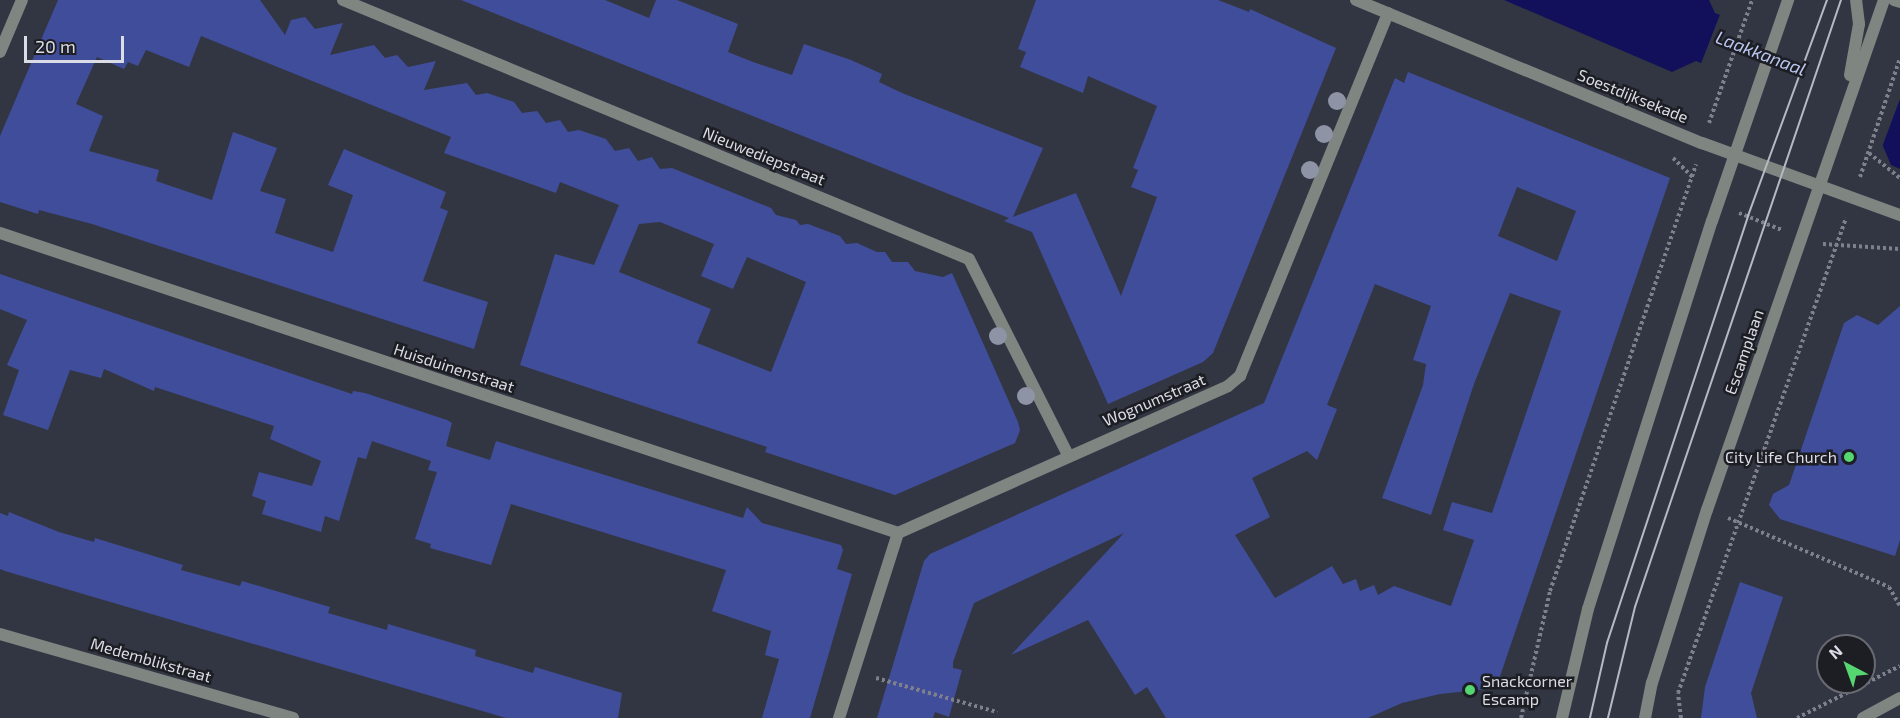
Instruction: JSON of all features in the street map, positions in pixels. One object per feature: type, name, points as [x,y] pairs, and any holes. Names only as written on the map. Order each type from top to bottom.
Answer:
[{"type":"street","points":[[0,51],[22,0]]},
{"type":"street","name":"Nieuwediepstraat","points":[[343,0],[969,259],[1068,455]]},
{"type":"street","name":"Soestdijksekade","points":[[1356,0],[1702,143],[1900,215]]},
{"type":"street","points":[[1562,718],[1588,609],[1718,204],[1788,0]]},
{"type":"street","points":[[1856,0],[1859,24],[1858,58]]},
{"type":"street","name":"Escamplaan","points":[[1645,718],[1652,683],[1707,510],[1838,129],[1858,58],[1884,0]]},
{"type":"street","points":[[1894,0],[1900,2]]},
{"type":"street","name":"Wognumstraat","points":[[898,533],[1068,455],[1228,386],[1240,376],[1388,13]]},
{"type":"street","name":"Huisduinenstraat","points":[[0,233],[898,533]]},
{"type":"street","points":[[839,718],[898,533]]},
{"type":"street","name":"Medemblikstraat","points":[[0,634],[293,718]]},
{"type":"street","points":[[1863,718],[1900,698]]},
{"type":"path","points":[[1521,718],[1550,591],[1689,191],[1702,143],[1752,0]]},
{"type":"path","points":[[1681,718],[1678,693],[1834,248],[1854,198],[1900,58]]},
{"type":"path","points":[[1869,153],[1900,178]]},
{"type":"path","points":[[1689,191],[1801,237],[1834,248],[1900,249]]},
{"type":"path","points":[[1707,510],[1889,587],[1900,606]]},
{"type":"path","points":[[1797,718],[1900,666]]},
{"type":"path","points":[[855,672],[997,712]]},
{"type":"water","name":"Laakkanaal","points":[[1504,0],[1709,0],[1715,13],[1900,85],[1900,169],[1891,165],[1880,139],[1696,61],[1672,72]]},
{"type":"pier","points":[[1721,12],[1900,82],[1900,99],[1882,147],[1878,142],[1700,66]]},
{"type":"building","points":[[58,0],[260,0],[285,35],[291,20],[305,17],[315,29],[343,23],[330,55],[374,45],[385,58],[397,55],[408,67],[436,61],[424,90],[467,83],[476,95],[487,93],[514,102],[522,113],[537,111],[546,123],[560,120],[568,132],[579,130],[606,139],[615,151],[629,148],[638,161],[652,157],[660,169],[672,168],[771,208],[776,215],[796,220],[800,225],[808,224],[840,236],[846,244],[857,243],[877,252],[885,252],[892,262],[908,262],[915,271],[943,277],[952,273],[1020,430],[1015,443],[895,495],[765,452],[767,447],[520,365],[555,254],[594,265],[619,205],[560,182],[556,193],[444,153],[451,137],[201,36],[189,67],[146,50],[138,66],[128,62],[124,69],[97,57],[76,104],[103,116],[89,151],[159,170],[156,181],[212,200],[233,132],[277,148],[260,191],[286,199],[275,233],[333,252],[353,195],[328,185],[344,149],[446,192],[440,208],[448,211],[423,281],[488,302],[474,349],[92,224],[39,210],[38,214],[0,202],[0,136]],"holes":[[[660,222],[714,244],[701,276],[733,289],[747,257],[806,282],[771,372],[697,343],[711,309],[619,272],[639,224]]]},
{"type":"building","points":[[461,0],[605,0],[649,18],[656,0],[677,0],[738,24],[728,52],[753,62],[792,75],[804,44],[851,60],[882,74],[879,82],[902,93],[1043,148],[1013,217],[1076,193],[1121,296],[1157,197],[1131,187],[1138,170],[1133,168],[1157,106],[1088,76],[1083,93],[1020,67],[1026,52],[1018,49],[1036,0],[1218,0],[1249,12],[1250,9],[1336,48],[1213,353],[1203,362],[1108,404],[1032,232],[1004,221],[1009,218]]},
{"type":"building","points":[[1408,72],[1670,178],[1496,688],[1440,694],[1402,703],[1368,718],[1166,718],[1147,687],[1135,695],[1088,620],[1011,655],[1124,533],[974,603],[953,662],[953,668],[962,670],[949,717],[935,712],[933,718],[877,718],[924,561],[930,554],[1264,403],[1395,78],[1404,83]],"holes":[[[1517,187],[1576,211],[1557,261],[1498,236]],[[1375,284],[1431,306],[1413,360],[1426,364],[1423,385],[1382,498],[1431,515],[1474,384],[1510,293],[1561,311],[1492,513],[1452,502],[1443,530],[1474,540],[1451,606],[1394,586],[1378,595],[1374,585],[1360,591],[1356,579],[1343,584],[1332,566],[1275,598],[1235,535],[1270,517],[1252,478],[1307,451],[1317,460],[1337,409],[1327,405]]]},
{"type":"building","points":[[0,274],[352,394],[353,391],[365,393],[447,420],[452,423],[446,446],[490,460],[496,441],[743,518],[747,507],[762,523],[841,545],[843,550],[837,569],[852,574],[810,718],[762,718],[779,659],[765,655],[771,631],[712,611],[726,570],[511,504],[491,565],[430,548],[431,544],[415,539],[437,472],[428,470],[431,461],[372,441],[366,459],[358,457],[339,521],[325,516],[321,532],[262,514],[266,501],[252,496],[259,472],[312,486],[321,461],[270,439],[274,426],[155,387],[154,391],[104,369],[101,378],[70,370],[48,430],[3,415],[19,370],[7,365],[27,320],[0,309]]},
{"type":"building","name":"City Life Church","points":[[1900,306],[1900,540],[1895,556],[1780,519],[1769,505],[1773,494],[1789,485],[1844,323],[1857,315],[1878,325]]},
{"type":"building","points":[[9,512],[59,532],[94,542],[95,538],[183,565],[181,570],[240,586],[242,581],[330,607],[328,613],[387,630],[388,624],[476,650],[475,656],[533,673],[535,667],[622,693],[618,718],[506,718],[5,571],[0,569],[0,513],[8,516]]},
{"type":"building","points":[[1740,582],[1783,597],[1751,693],[1757,718],[1701,718],[1705,687]]},
{"type":"tram line","points":[[1590,718],[1607,643],[1748,216],[1827,0]]},
{"type":"tram line","points":[[1608,718],[1635,607],[1841,0]]},
{"type":"place","name":"City Life Church","points":[[1849,457]]},
{"type":"place","name":"Snackcorner Escamp","points":[[1470,690]]}]
